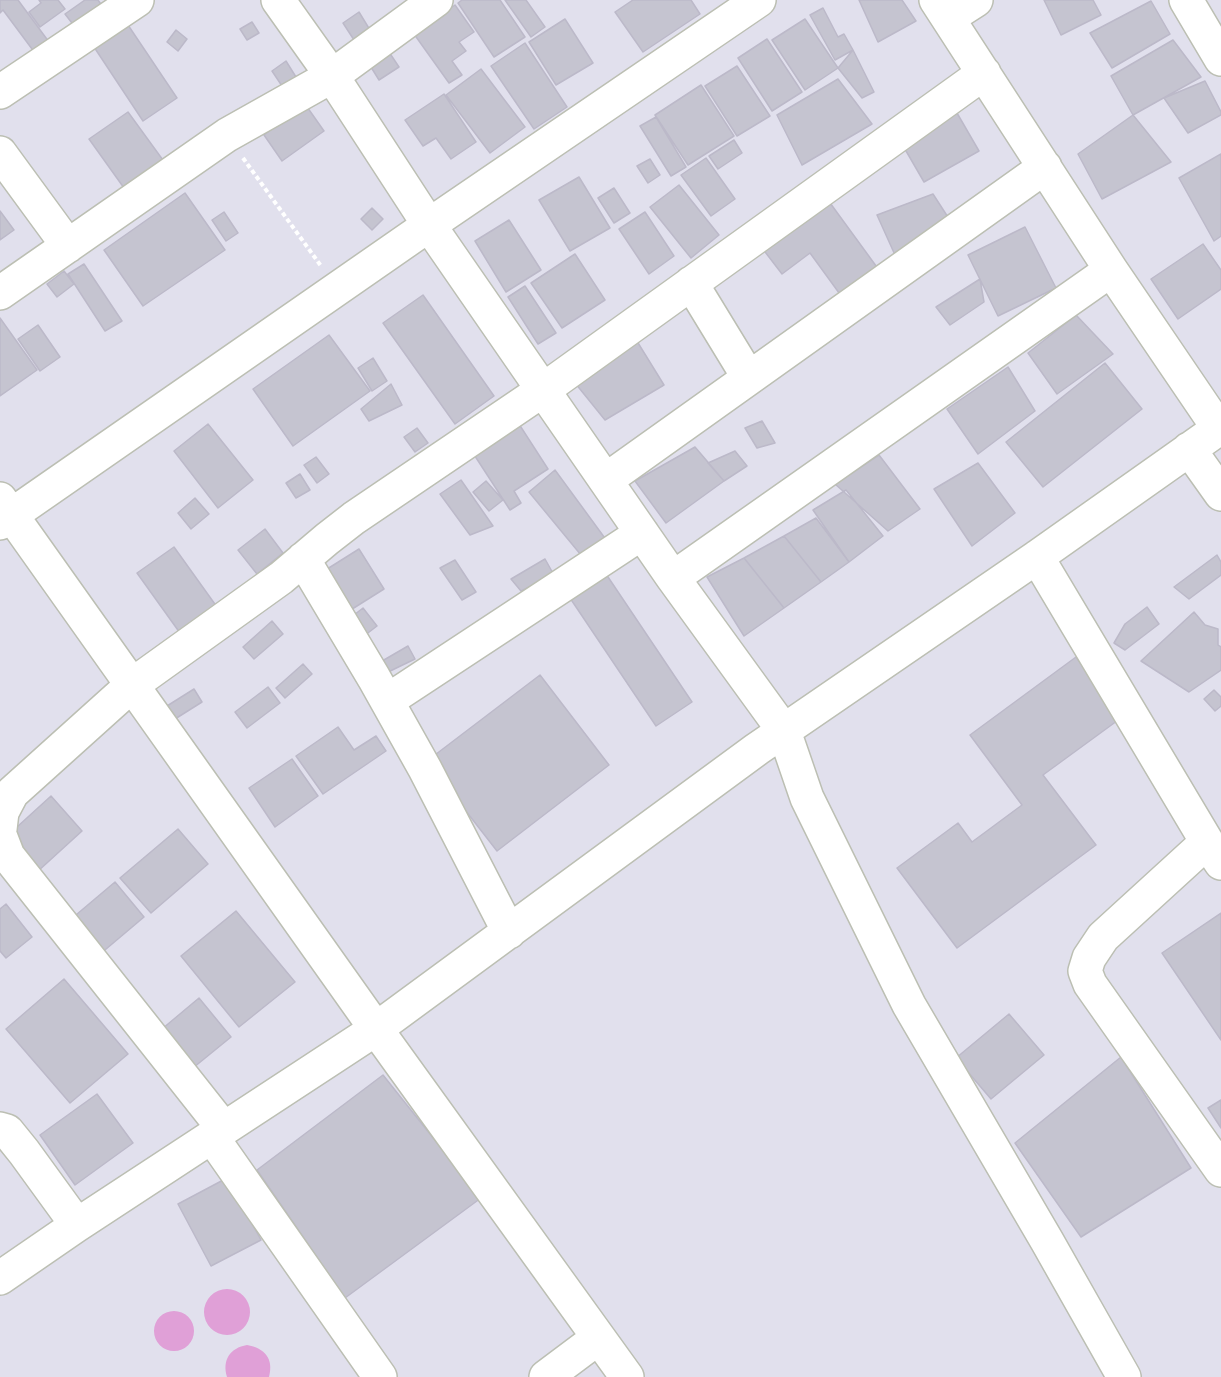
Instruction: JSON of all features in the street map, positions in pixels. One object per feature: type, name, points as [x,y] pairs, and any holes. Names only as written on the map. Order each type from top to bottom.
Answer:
[{"type":"street","points":[[0,92],[137,0]]},
{"type":"street","points":[[278,0],[332,76],[429,225],[673,578],[784,731],[807,798],[909,1005],[1124,1377]]},
{"type":"street","points":[[0,293],[227,135],[332,76],[436,0]]},
{"type":"street","points":[[0,1278],[376,1029],[784,731],[1220,428],[1112,270],[942,9],[976,0]]},
{"type":"street","points":[[1186,0],[1221,59]]},
{"type":"street","points":[[627,1377],[132,685],[4,512],[337,289],[743,4]]},
{"type":"street","points":[[0,829],[2,812],[12,793],[132,685],[281,578],[354,518],[543,390],[984,73]]},
{"type":"street","points":[[0,153],[68,246]]},
{"type":"street","points":[[606,480],[1045,167]]},
{"type":"street","points":[[673,578],[1112,270]]},
{"type":"street","points":[[692,283],[748,378]]},
{"type":"street","points":[[1189,449],[1221,494]]},
{"type":"street","points":[[387,701],[642,533]]},
{"type":"street","points":[[1037,557],[1214,853],[1103,937],[1089,958],[1085,971],[1090,984],[1221,1170]]},
{"type":"street","points":[[303,559],[425,769],[509,932]]},
{"type":"street","points":[[0,835],[8,856],[218,1133],[380,1377]]},
{"type":"street","points":[[0,1129],[7,1131],[24,1152],[77,1225]]},
{"type":"street","points":[[546,1377],[598,1338]]},
{"type":"path","points":[[227,135],[337,289]]},
{"type":"shaded area","points":[[227,1289],[243,1296],[250,1312],[243,1328],[227,1335],[211,1328],[204,1312],[211,1296]]},
{"type":"shaded area","points":[[174,1311],[188,1317],[194,1331],[188,1345],[174,1351],[160,1345],[154,1331],[160,1317]]},
{"type":"shaded area","points":[[247,1345],[267,1355],[270,1365],[269,1377],[227,1377],[226,1365],[229,1356],[236,1349]]},
{"type":"building","points":[[0,0],[18,0],[49,42],[35,53],[3,10],[0,13]]},
{"type":"building","points":[[39,0],[58,0],[65,9],[40,27],[29,12],[41,3]]},
{"type":"building","points":[[85,0],[98,0],[103,7],[75,27],[65,14]]},
{"type":"building","points":[[462,0],[500,0],[525,37],[494,57],[458,3]]},
{"type":"building","points":[[505,0],[526,0],[545,27],[531,37]]},
{"type":"building","points":[[633,0],[691,0],[700,14],[643,52],[615,12]]},
{"type":"building","points":[[859,0],[902,0],[916,21],[878,42]]},
{"type":"building","points":[[1044,0],[1093,0],[1101,15],[1061,35]]},
{"type":"building","points":[[1151,1],[1170,34],[1112,68],[1090,33]]},
{"type":"building","points":[[455,5],[474,32],[459,42],[466,51],[452,61],[462,75],[449,83],[414,34]]},
{"type":"building","points":[[823,8],[838,37],[844,34],[853,50],[835,60],[810,15]]},
{"type":"building","points":[[359,12],[370,30],[354,40],[343,23]]},
{"type":"building","points":[[565,19],[593,63],[556,85],[529,42]]},
{"type":"building","points":[[805,19],[838,68],[805,90],[772,40]]},
{"type":"building","points":[[252,22],[259,33],[247,40],[240,29]]},
{"type":"building","points":[[128,25],[177,98],[143,121],[94,47]]},
{"type":"building","points":[[176,30],[187,39],[178,51],[167,42]]},
{"type":"building","points":[[767,39],[802,92],[772,111],[738,58]]},
{"type":"building","points":[[1173,40],[1201,77],[1133,115],[1111,76]]},
{"type":"building","points":[[525,43],[567,107],[534,129],[491,66]]},
{"type":"building","points":[[385,46],[399,67],[379,80],[366,59]]},
{"type":"building","points":[[853,50],[874,92],[862,98],[838,68]]},
{"type":"building","points":[[286,61],[296,77],[282,86],[272,71]]},
{"type":"building","points":[[737,66],[770,116],[737,136],[705,86]]},
{"type":"building","points":[[481,69],[525,127],[490,153],[446,95]]},
{"type":"building","points":[[838,79],[872,124],[802,165],[777,115]]},
{"type":"building","points":[[1205,81],[1221,115],[1188,133],[1164,98]]},
{"type":"building","points":[[701,85],[734,136],[688,165],[655,115]]},
{"type":"building","points":[[444,94],[476,142],[451,159],[436,138],[423,146],[405,120]]},
{"type":"building","points":[[305,104],[324,131],[282,161],[264,135]]},
{"type":"building","points":[[128,112],[168,167],[129,195],[89,139]]},
{"type":"building","points":[[957,113],[979,151],[924,182],[902,144]]},
{"type":"building","points":[[1133,115],[1171,162],[1102,199],[1078,154]]},
{"type":"building","points":[[656,117],[686,167],[671,176],[640,126]]},
{"type":"building","points":[[734,140],[742,153],[718,169],[709,156]]},
{"type":"building","points":[[1221,154],[1221,236],[1214,241],[1179,178]]},
{"type":"building","points":[[706,158],[735,199],[711,216],[681,175]]},
{"type":"building","points":[[650,159],[660,175],[648,183],[637,166]]},
{"type":"building","points":[[579,177],[610,228],[570,251],[539,200]]},
{"type":"building","points":[[679,185],[719,235],[691,258],[650,207]]},
{"type":"building","points":[[614,188],[630,213],[614,223],[598,198]]},
{"type":"building","points":[[185,193],[225,250],[143,306],[104,250]]},
{"type":"building","points":[[933,194],[955,228],[895,255],[877,215]]},
{"type":"building","points":[[825,196],[879,270],[842,297],[810,253],[782,274],[759,244]]},
{"type":"building","points":[[372,208],[383,219],[372,230],[361,219]]},
{"type":"building","points":[[0,211],[14,230],[0,240]]},
{"type":"building","points":[[224,212],[238,233],[226,241],[212,220]]},
{"type":"building","points":[[645,212],[674,256],[649,274],[619,229]]},
{"type":"building","points":[[509,220],[541,270],[506,292],[475,241]]},
{"type":"building","points":[[1025,227],[1056,288],[998,316],[968,255]]},
{"type":"building","points":[[1203,244],[1221,270],[1221,289],[1178,319],[1151,279]]},
{"type":"building","points":[[575,254],[605,300],[562,328],[531,283]]},
{"type":"building","points":[[84,264],[122,321],[105,331],[68,274]]},
{"type":"building","points":[[64,271],[74,284],[57,297],[47,284]]},
{"type":"building","points":[[980,279],[984,302],[950,325],[936,307]]},
{"type":"building","points":[[525,286],[556,333],[538,344],[508,297]]},
{"type":"building","points":[[423,295],[494,396],[455,424],[383,323]]},
{"type":"building","points":[[1076,315],[1113,354],[1057,394],[1028,353]]},
{"type":"building","points":[[0,318],[37,370],[0,396]]},
{"type":"building","points":[[38,325],[60,357],[40,371],[18,339]]},
{"type":"building","points":[[329,335],[370,391],[293,446],[253,389]]},
{"type":"building","points":[[635,338],[664,385],[605,420],[571,378]]},
{"type":"building","points":[[373,358],[387,381],[372,391],[358,368]]},
{"type":"building","points":[[1105,363],[1142,409],[1043,487],[1006,442]]},
{"type":"building","points":[[1008,367],[1035,411],[978,454],[947,409]]},
{"type":"building","points":[[391,384],[402,405],[369,421],[361,409]]},
{"type":"building","points":[[517,421],[548,469],[514,491],[521,503],[510,510],[471,450]]},
{"type":"building","points":[[762,421],[775,443],[757,448],[745,428]]},
{"type":"building","points":[[208,424],[253,480],[218,508],[174,451]]},
{"type":"building","points":[[417,428],[428,443],[415,452],[404,437]]},
{"type":"building","points":[[695,447],[724,481],[666,523],[635,481]]},
{"type":"building","points":[[735,451],[747,466],[724,481],[708,463]]},
{"type":"building","points":[[879,455],[920,509],[888,531],[835,484]]},
{"type":"building","points":[[316,457],[329,474],[317,483],[304,465]]},
{"type":"building","points":[[978,463],[1015,513],[972,546],[934,489]]},
{"type":"building","points":[[555,470],[607,541],[581,555],[529,492]]},
{"type":"building","points":[[300,474],[310,490],[296,498],[286,483]]},
{"type":"building","points":[[461,480],[493,526],[470,535],[440,494]]},
{"type":"building","points":[[486,481],[503,500],[489,511],[473,492]]},
{"type":"building","points":[[846,490],[883,536],[849,562],[813,510]]},
{"type":"building","points":[[195,498],[209,514],[191,529],[178,513]]},
{"type":"building","points":[[816,518],[849,562],[821,582],[784,536]]},
{"type":"building","points":[[265,529],[283,553],[257,574],[238,550]]},
{"type":"building","points":[[784,536],[821,582],[784,608],[744,558]]},
{"type":"building","points":[[174,547],[217,607],[180,633],[137,573]]},
{"type":"building","points":[[359,549],[384,589],[349,611],[324,571]]},
{"type":"building","points":[[1217,555],[1221,562],[1221,575],[1189,599],[1174,587]]},
{"type":"building","points":[[744,558],[784,608],[744,636],[707,577]]},
{"type":"building","points":[[545,559],[554,575],[521,591],[511,579]]},
{"type":"building","points":[[455,560],[476,592],[462,600],[440,568]]},
{"type":"building","points":[[606,574],[692,702],[656,726],[570,598]]},
{"type":"building","points":[[1147,607],[1159,624],[1125,650],[1114,643],[1125,624]]},
{"type":"building","points":[[363,608],[377,626],[364,636],[350,618]]},
{"type":"building","points":[[1194,612],[1205,625],[1218,629],[1221,670],[1189,692],[1141,661]]},
{"type":"building","points":[[272,621],[283,634],[254,659],[243,647]]},
{"type":"building","points":[[408,646],[415,659],[384,674],[377,664]]},
{"type":"building","points":[[1076,657],[1121,718],[1043,775],[1096,845],[957,948],[897,868],[958,823],[972,842],[1022,805],[970,735]]},
{"type":"building","points":[[303,664],[312,674],[285,698],[276,688]]},
{"type":"building","points":[[540,675],[609,765],[497,851],[427,761]]},
{"type":"building","points":[[268,687],[280,703],[247,728],[235,712]]},
{"type":"building","points":[[194,689],[202,702],[175,719],[167,706]]},
{"type":"building","points":[[1214,690],[1221,697],[1221,706],[1215,711],[1204,699]]},
{"type":"building","points":[[338,727],[354,750],[376,736],[386,751],[323,794],[296,756]]},
{"type":"building","points":[[292,759],[318,796],[275,827],[249,788]]},
{"type":"building","points":[[51,796],[82,831],[37,872],[6,837]]},
{"type":"building","points":[[178,829],[208,864],[151,913],[120,878]]},
{"type":"building","points":[[115,882],[144,917],[99,955],[70,920]]},
{"type":"building","points":[[6,904],[32,937],[6,958],[0,951],[0,909]]},
{"type":"building","points":[[236,911],[295,982],[239,1027],[181,956]]},
{"type":"building","points":[[1221,913],[1221,1040],[1162,953]]},
{"type":"building","points":[[64,979],[128,1054],[70,1103],[6,1029]]},
{"type":"building","points":[[199,998],[231,1037],[188,1072],[156,1034]]},
{"type":"building","points":[[1009,1014],[1044,1055],[991,1099],[956,1058]]},
{"type":"building","points":[[1121,1057],[1191,1168],[1081,1237],[1015,1143]]},
{"type":"building","points":[[383,1075],[481,1198],[345,1298],[257,1170]]},
{"type":"building","points":[[97,1094],[133,1143],[75,1185],[40,1135]]},
{"type":"building","points":[[1221,1100],[1221,1128],[1208,1108]]},
{"type":"building","points":[[227,1178],[261,1240],[211,1266],[178,1204]]}]
